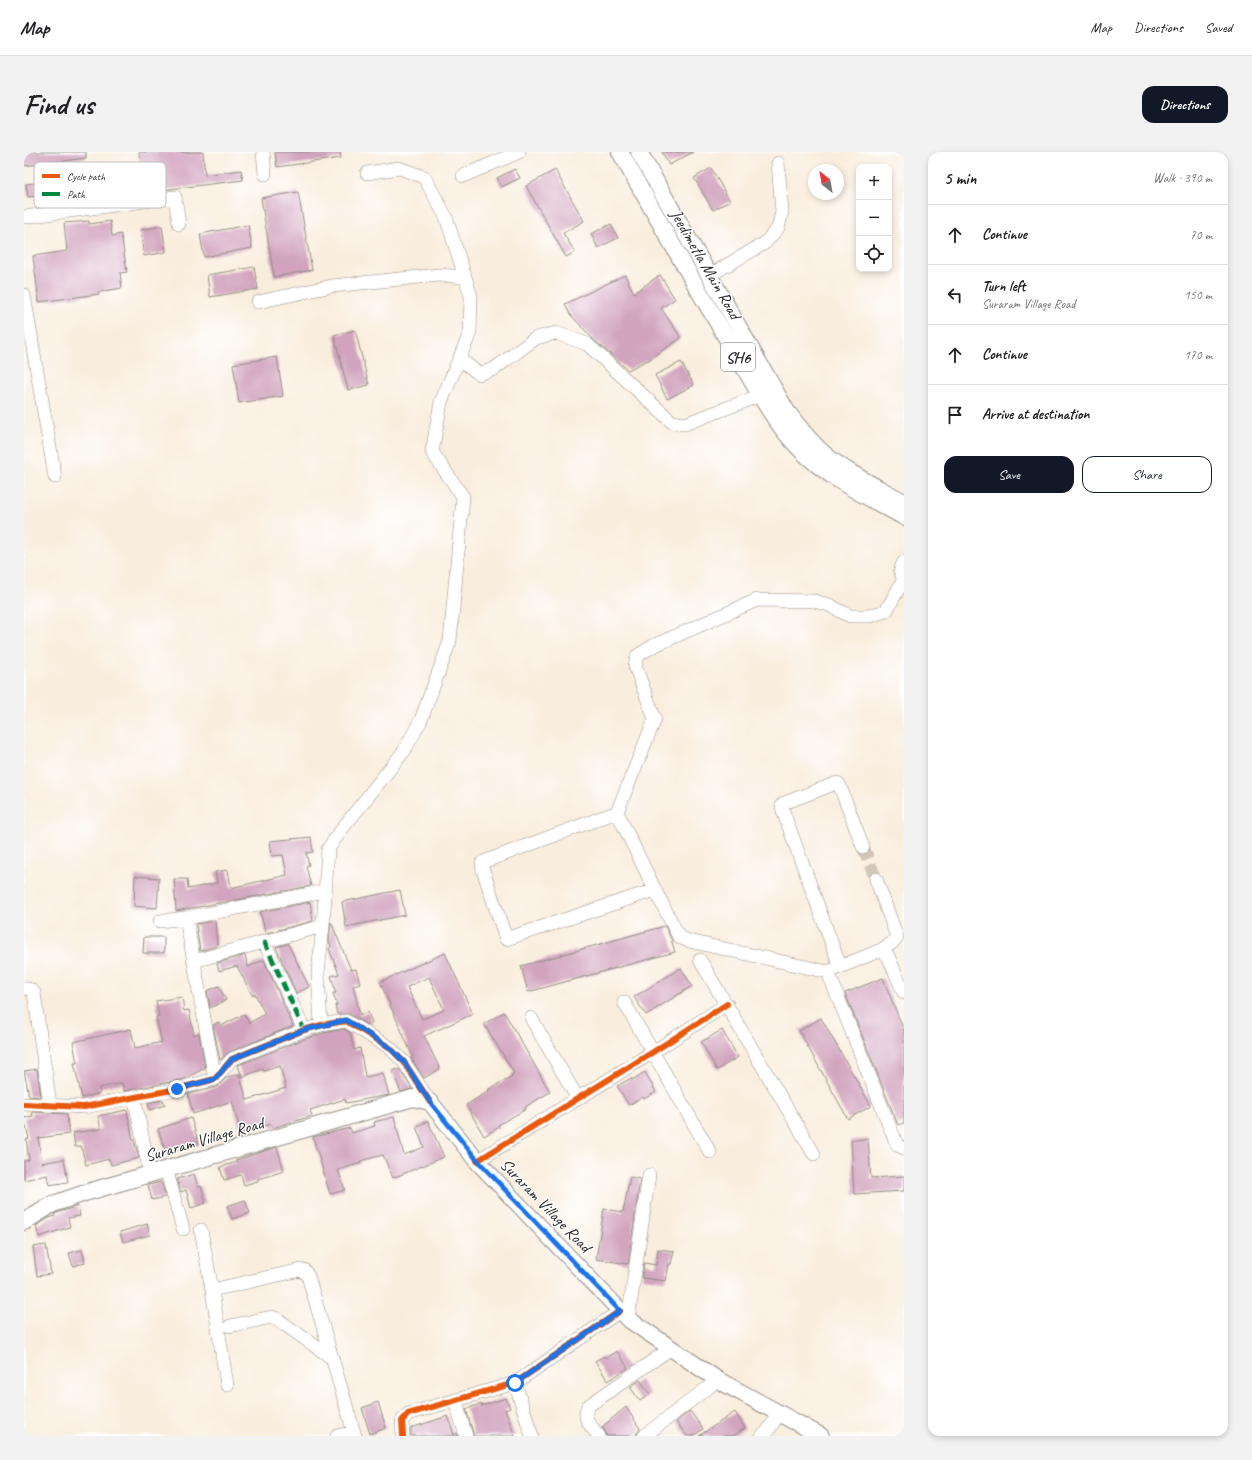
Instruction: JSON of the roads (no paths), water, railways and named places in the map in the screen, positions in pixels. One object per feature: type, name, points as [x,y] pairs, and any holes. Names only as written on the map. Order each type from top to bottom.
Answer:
[{"type":"main road","name":"Jeedimetla Main Road","points":[[620,152],[702,298],[770,411],[798,447],[813,462],[841,481],[904,517]]},
{"type":"main road","name":"Jeedimetla Main Road","points":[[639,152],[786,410],[806,436],[838,464],[904,502]]},
{"type":"main road","name":"Suraram Village Road","points":[[24,1222],[53,1204],[88,1192],[413,1098],[430,1102],[478,1161],[624,1315],[670,1349],[718,1380],[821,1436]]},
{"type":"street","points":[[263,152],[265,174]]},
{"type":"street","points":[[463,176],[519,152]]},
{"type":"street","points":[[710,275],[765,243],[778,228],[782,212],[778,163]]},
{"type":"street","points":[[321,1025],[318,973],[323,926],[328,849],[404,751],[421,720],[450,641],[463,497],[432,452],[441,402],[470,333],[471,296],[446,216],[424,177],[399,168],[367,173]]},
{"type":"street","points":[[166,198],[175,197],[179,224]]},
{"type":"street","points":[[24,217],[92,208]]},
{"type":"street","points":[[258,302],[332,286],[439,276],[465,277]]},
{"type":"street","points":[[24,295],[55,477]]},
{"type":"street","points":[[460,358],[479,374],[494,369],[536,338],[556,333],[587,344],[672,422],[685,424],[761,395]]},
{"type":"street","points":[[655,890],[506,939],[482,864],[483,862],[617,812],[655,719],[635,666],[637,656],[653,646],[757,600],[814,601],[829,605],[850,616],[869,616],[886,611],[904,579],[900,570],[904,562]]},
{"type":"street","points":[[840,966],[782,805],[839,784],[863,847]]},
{"type":"street","points":[[617,812],[679,937],[688,941],[828,972],[881,950],[892,943],[896,936],[876,879]]},
{"type":"street","points":[[160,921],[186,918],[325,891]]},
{"type":"street","points":[[186,918],[215,1079]]},
{"type":"street","points":[[194,961],[323,926]]},
{"type":"street","points":[[264,941],[304,1030]]},
{"type":"street","points":[[881,950],[888,956],[904,994]]},
{"type":"street","points":[[700,960],[814,1154]]},
{"type":"street","points":[[828,972],[897,1145],[904,1148]]},
{"type":"street","points":[[24,990],[32,990],[34,994],[50,1105]]},
{"type":"street","points":[[624,1002],[710,1152]]},
{"type":"street","points":[[478,1161],[727,1004]]},
{"type":"street","points":[[531,1018],[578,1098]]},
{"type":"street","points":[[24,1104],[84,1107],[134,1096],[177,1089],[215,1079],[232,1059],[304,1030],[346,1020],[389,1047],[404,1062],[430,1102]]},
{"type":"street","points":[[134,1096],[150,1174]]},
{"type":"street","points":[[166,1169],[183,1229]]},
{"type":"street","points":[[403,1436],[402,1421],[408,1414],[515,1383],[624,1315],[649,1175]]},
{"type":"street","points":[[201,1230],[227,1385]]},
{"type":"street","points":[[212,1290],[304,1270],[308,1276],[354,1434],[337,1436]]},
{"type":"street","points":[[230,1326],[272,1317],[332,1358]]},
{"type":"street","points":[[599,1436],[586,1419],[585,1412],[588,1406],[670,1349]]},
{"type":"street","points":[[644,1436],[718,1380]]},
{"type":"street","points":[[515,1383],[532,1436]]},
{"type":"street","points":[[455,1400],[466,1436]]},
{"type":"street","points":[[762,1436],[766,1433],[779,1414]]},
{"type":"tunnel","points":[[863,847],[876,879]]}]
